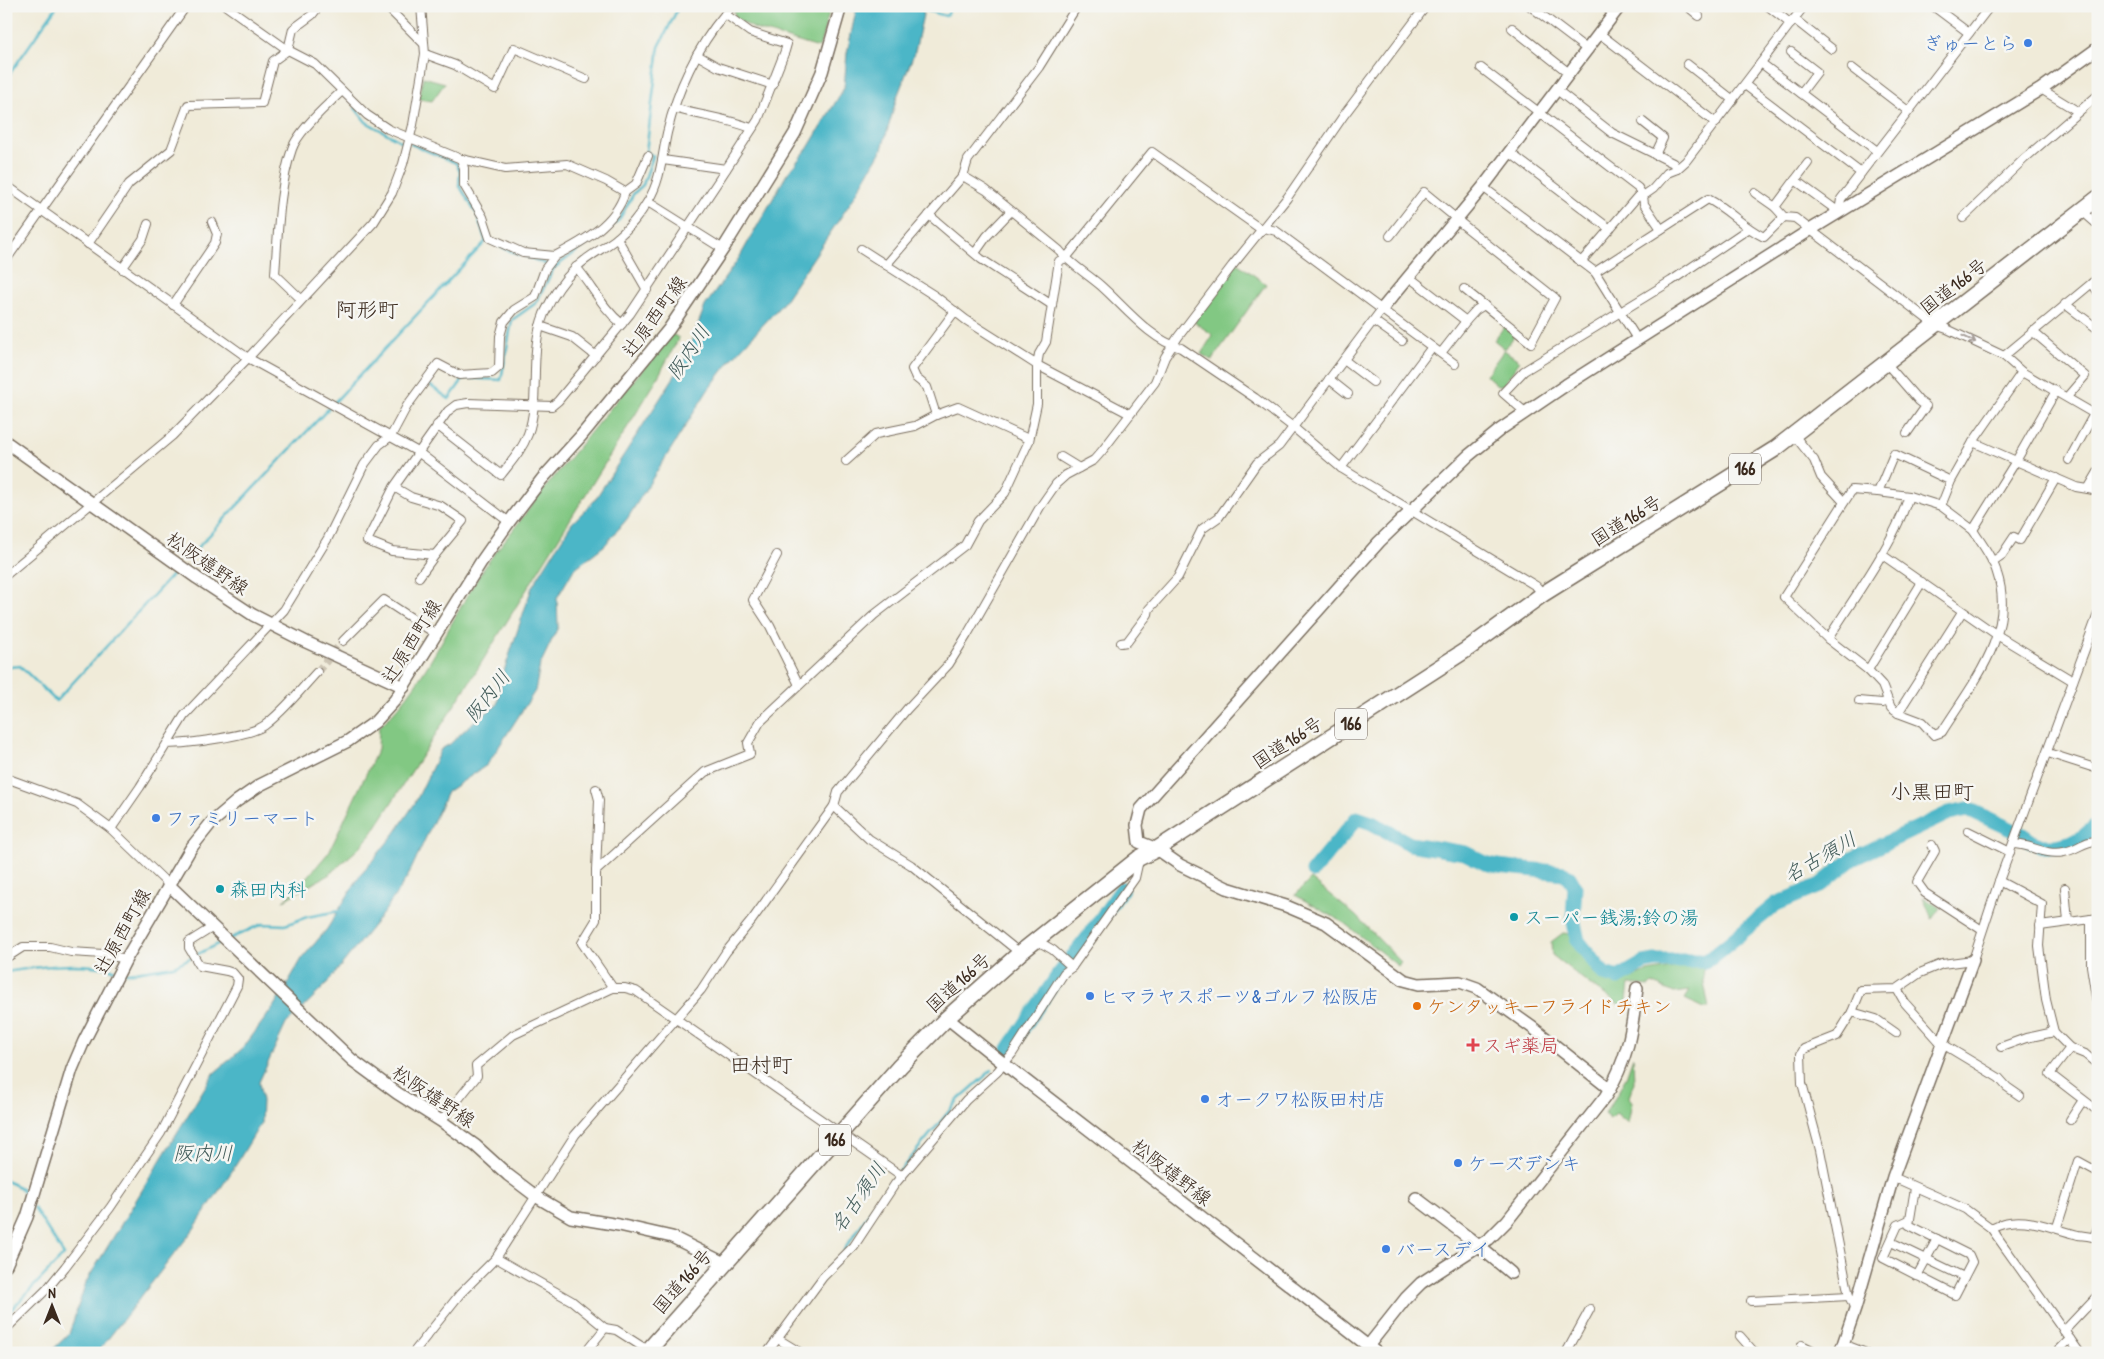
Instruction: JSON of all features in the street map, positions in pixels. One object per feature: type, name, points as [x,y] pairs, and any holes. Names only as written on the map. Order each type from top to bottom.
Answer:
[{"type":"highway","name":"国道166号","points":[[648,1352],[724,1263],[900,1066],[947,1018],[1020,953],[1139,858],[1157,849],[1466,650],[1543,594],[1722,484],[1794,435],[2098,198]]},
{"type":"main road","name":"辻原西町線","points":[[6,1265],[29,1211],[72,1069],[92,1024],[168,884],[196,842],[225,811],[260,785],[334,749],[362,732],[386,711],[404,687],[481,562],[509,522],[542,479],[581,436],[669,329],[722,249],[795,133],[822,72],[841,6]]},
{"type":"main road","points":[[1382,310],[1483,187],[1617,10]]},
{"type":"main road","points":[[1610,1088],[1533,1028],[1477,988],[1460,982],[1419,984],[1404,980],[1326,923],[1286,906],[1227,888],[1180,865],[1157,849],[1139,842],[1136,833],[1139,817],[1148,800],[1366,555],[1468,456],[1525,412],[1637,339],[1810,230],[2041,89],[2098,48]]},
{"type":"main road","name":"松阪嬉野線","points":[[6,442],[197,578],[254,615],[306,642],[404,687]]},
{"type":"main road","name":"松阪嬉野線","points":[[168,884],[352,1060],[483,1151],[508,1175],[537,1196],[571,1217],[672,1237],[724,1263]]},
{"type":"main road","points":[[1841,1349],[1855,1309],[1893,1177],[1973,960]]},
{"type":"main road","points":[[1372,1349],[1406,1298],[1418,1286],[1489,1239],[1507,1221],[1610,1088],[1618,1074],[1629,1043],[1637,988]]},
{"type":"main road","name":"松阪嬉野線","points":[[947,1018],[1278,1278],[1372,1349]]},
{"type":"main road","points":[[1416,1198],[1511,1273]]},
{"type":"street","points":[[6,260],[186,6]]},
{"type":"street","points":[[226,6],[288,50],[315,64],[367,115],[388,129],[461,159],[506,169],[567,164],[606,181],[624,192]]},
{"type":"street","points":[[88,244],[129,184],[171,150],[188,105],[262,103],[273,61],[288,50],[293,28],[312,15],[319,6]]},
{"type":"street","points":[[386,6],[424,44]]},
{"type":"street","points":[[6,575],[172,436],[248,358],[374,222],[392,193],[410,137],[425,54],[421,6]]},
{"type":"street","points":[[437,425],[501,475],[523,444],[528,433],[532,406],[535,350],[540,326],[558,288],[576,267],[617,238],[648,202],[663,160],[674,108],[698,55],[732,6]]},
{"type":"street","points":[[886,265],[963,176],[968,160],[1039,67],[1077,6]]},
{"type":"street","points":[[413,1353],[460,1294],[496,1258],[575,1135],[701,990],[726,952],[752,920],[834,806],[838,792],[907,709],[949,664],[1040,507],[1056,484],[1066,474],[1094,460],[1130,414],[1154,382],[1165,357],[1184,329],[1314,161],[1344,115],[1426,6]]},
{"type":"street","points":[[1530,6],[1588,50]]},
{"type":"street","points":[[1604,6],[1617,10]]},
{"type":"street","points":[[1686,6],[1699,16]]},
{"type":"street","points":[[1768,6],[1832,49]]},
{"type":"street","points":[[1581,262],[1637,198],[1653,189],[1667,173],[1677,169],[1686,161],[1804,6]]},
{"type":"street","points":[[1933,6],[1968,33]]},
{"type":"street","points":[[1840,212],[1841,199],[1990,6]]},
{"type":"street","points":[[435,555],[392,551],[367,540],[394,487],[437,425],[448,411],[456,405],[468,403],[548,406],[556,403],[622,324],[647,290],[758,120],[773,85],[786,44],[750,32],[725,14]]},
{"type":"street","points":[[1512,28],[1569,73]]},
{"type":"street","points":[[1600,34],[1716,123]]},
{"type":"street","points":[[425,54],[455,65],[495,89],[514,48],[586,79]]},
{"type":"street","points":[[1791,52],[1817,72],[1801,93]]},
{"type":"street","points":[[698,55],[718,67],[773,85]]},
{"type":"street","points":[[1761,63],[1877,151]]},
{"type":"street","points":[[1687,64],[1733,100]]},
{"type":"street","points":[[1481,68],[1638,188],[1643,196],[1644,204],[1661,228]]},
{"type":"street","points":[[1852,68],[1908,111]]},
{"type":"street","points":[[1745,85],[1861,174]]},
{"type":"street","points":[[2041,89],[2077,112]]},
{"type":"street","points":[[1557,90],[1612,133],[1673,163],[1677,169]]},
{"type":"street","points":[[301,299],[275,274],[282,198],[292,147],[318,112],[342,91]]},
{"type":"street","points":[[1963,218],[2024,159],[2098,94]]},
{"type":"street","points":[[674,108],[695,115],[732,120],[751,128]]},
{"type":"street","points":[[1643,122],[1663,138],[1655,155]]},
{"type":"street","points":[[596,871],[705,772],[750,754],[748,743],[760,722],[874,615],[964,545],[978,521],[1005,493],[1029,442],[1037,404],[1037,365],[1039,354],[1046,342],[1059,261],[1066,258],[1152,152],[1263,229],[1276,230],[1455,364]]},
{"type":"street","points":[[1509,152],[1610,229]]},
{"type":"street","points":[[111,829],[140,788],[184,716],[284,610],[328,538],[364,465],[379,445],[391,436],[407,406],[438,364],[459,375],[495,372],[499,367],[500,336],[504,322],[514,310],[535,297],[545,269],[553,259],[584,240],[609,219],[620,205],[624,192],[636,184],[648,156]]},
{"type":"street","points":[[461,159],[464,168],[464,185],[483,217],[490,238],[523,252],[553,259]]},
{"type":"street","points":[[663,160],[726,169]]},
{"type":"street","points":[[1775,206],[1808,163]]},
{"type":"street","points":[[963,176],[986,190],[1059,250],[1146,328],[1211,367],[1293,427],[1341,468],[1536,586],[1543,594]]},
{"type":"street","points":[[1795,180],[1840,212]]},
{"type":"street","points":[[6,185],[248,358],[418,452],[509,522]]},
{"type":"street","points":[[1483,187],[1594,272],[1637,339]]},
{"type":"street","points":[[1390,236],[1424,192],[1555,298],[1531,343],[1464,289]]},
{"type":"street","points":[[1754,193],[1775,206],[1784,217],[1795,218],[1934,326],[1947,329],[2004,356],[2022,372],[2096,415],[2069,460]]},
{"type":"street","points":[[1594,272],[1708,199],[1716,203],[1748,229],[1764,237],[1784,217]]},
{"type":"street","points":[[648,202],[722,249]]},
{"type":"street","points":[[975,253],[987,236],[1011,211]]},
{"type":"street","points":[[2082,211],[2098,224]]},
{"type":"street","points":[[929,215],[975,253],[1052,305]]},
{"type":"street","points":[[173,305],[215,244],[217,234],[212,222]]},
{"type":"street","points":[[122,269],[143,239],[148,224]]},
{"type":"street","points":[[1525,412],[1503,394],[1524,372],[1671,281],[1748,229]]},
{"type":"street","points":[[617,238],[647,290]]},
{"type":"street","points":[[861,249],[1037,365],[1130,414]]},
{"type":"street","points":[[576,267],[587,279],[608,312],[622,324]]},
{"type":"street","points":[[1409,277],[1466,321]]},
{"type":"street","points":[[2004,356],[2095,281],[2098,292]]},
{"type":"street","points":[[2065,304],[2098,328]]},
{"type":"street","points":[[1441,353],[1466,321],[1476,310],[1484,305]]},
{"type":"street","points":[[1121,642],[1127,642],[1148,614],[1149,609],[1178,577],[1202,529],[1220,517],[1257,463],[1279,446],[1382,310]]},
{"type":"street","points":[[936,415],[927,387],[916,378],[912,370],[954,311]]},
{"type":"street","points":[[1374,320],[1402,341]]},
{"type":"street","points":[[540,326],[572,337],[596,356]]},
{"type":"street","points":[[2032,331],[2085,376],[2067,398]]},
{"type":"street","points":[[1341,468],[1432,347]]},
{"type":"street","points":[[1344,360],[1373,382]]},
{"type":"street","points":[[1886,363],[1919,401],[1926,406],[1907,433]]},
{"type":"street","points":[[1941,506],[1951,481],[1973,442],[2022,372]]},
{"type":"street","points":[[1329,379],[1348,394]]},
{"type":"street","points":[[1973,530],[2016,461],[2056,391]]},
{"type":"street","points":[[846,461],[876,434],[915,426],[936,415],[958,407],[1029,442]]},
{"type":"street","points":[[1794,435],[1814,460],[1821,477],[1844,502]]},
{"type":"street","points":[[1973,442],[2076,487],[2098,491]]},
{"type":"street","points":[[1878,492],[1894,454],[1951,481]]},
{"type":"street","points":[[1061,458],[1079,468]]},
{"type":"street","points":[[2088,489],[2098,472]]},
{"type":"street","points":[[1992,562],[2002,554],[2014,537],[2020,540],[2056,478]]},
{"type":"street","points":[[394,487],[410,497],[441,506],[463,521],[419,577]]},
{"type":"street","points":[[1852,490],[1909,496],[1941,506],[1973,530],[1997,571],[2002,591],[2002,618],[1997,636],[1988,659],[1942,732],[1934,735],[1922,722],[1898,713],[1891,708],[1882,685],[1868,670],[1828,639],[1784,597],[1844,502],[1852,490]]},
{"type":"street","points":[[1828,639],[1881,554],[1909,496]]},
{"type":"street","points":[[1881,554],[1997,636],[2072,681]]},
{"type":"street","points":[[777,555],[753,600],[770,626],[799,685]]},
{"type":"street","points":[[1868,670],[1922,582]]},
{"type":"street","points":[[343,641],[384,600],[436,634]]},
{"type":"street","points":[[1898,713],[1962,612]]},
{"type":"street","points":[[1855,1309],[1849,1296],[1820,1150],[1802,1083],[1801,1054],[1804,1049],[1837,1036],[1852,1012],[1861,990],[1897,989],[1920,973],[1942,964],[1973,960],[1999,881],[2098,614]]},
{"type":"street","points":[[166,744],[181,744],[229,736],[264,726],[317,672]]},
{"type":"street","points":[[1859,702],[1882,703],[1888,701]]},
{"type":"street","points":[[2048,753],[2098,770]]},
{"type":"street","points":[[6,778],[77,804],[111,829],[168,884]]},
{"type":"street","points":[[596,790],[599,800],[596,920],[582,943],[613,988]]},
{"type":"street","points":[[834,806],[869,839],[910,865],[1020,953]]},
{"type":"street","points":[[1968,831],[2010,852]]},
{"type":"street","points":[[2014,841],[2040,851],[2063,852],[2089,840],[2098,841]]},
{"type":"street","points":[[1932,845],[1935,851],[1917,882],[1924,893],[1982,930]]},
{"type":"street","points":[[767,1353],[824,1277],[854,1246],[899,1174],[966,1100],[1012,1054],[1069,964],[1135,878],[1139,858]]},
{"type":"street","points":[[1999,881],[2040,901],[2042,904],[2039,946],[2046,1000],[2054,1032],[2070,1048],[2085,1054],[2098,1065]]},
{"type":"street","points":[[2065,888],[2068,922]]},
{"type":"street","points":[[2040,926],[2095,918],[2091,966],[2098,1009]]},
{"type":"street","points":[[6,1329],[56,1278],[110,1208],[151,1148],[161,1133],[237,986],[238,979],[233,973],[200,966],[196,963],[190,948],[190,942],[213,927]]},
{"type":"street","points":[[1036,940],[1053,950],[1069,964]]},
{"type":"street","points":[[6,958],[23,947],[50,947],[71,952],[104,954],[126,959]]},
{"type":"street","points":[[441,1121],[477,1076],[476,1066],[513,1036],[613,988],[625,988],[636,991],[899,1174]]},
{"type":"street","points":[[1897,989],[1905,1003],[1941,1043],[1999,1078],[2007,1087],[2020,1096]]},
{"type":"street","points":[[1852,1012],[1876,1019],[1896,1033]]},
{"type":"street","points":[[2001,1047],[2026,1038],[2054,1032]]},
{"type":"street","points":[[2070,1048],[2050,1074],[2098,1110]]},
{"type":"street","points":[[2070,1120],[2084,1100]]},
{"type":"street","points":[[2057,1227],[2078,1161],[2098,1172]]},
{"type":"street","points":[[1893,1177],[1965,1209],[1991,1228],[2080,1353]]},
{"type":"street","points":[[1909,1220],[1898,1225],[1883,1258],[1954,1295],[1972,1262],[1969,1255],[1909,1225],[1915,1188]]},
{"type":"street","points":[[1991,1228],[2001,1223],[2021,1221],[2057,1227],[2078,1235],[2096,1238],[2098,1227]]},
{"type":"street","points":[[1917,1276],[1937,1239]]},
{"type":"street","points":[[1890,1242],[1926,1260],[1932,1260],[1964,1277]]},
{"type":"street","points":[[496,1258],[572,1301],[604,1328],[616,1330],[648,1352]]},
{"type":"street","points":[[2064,1331],[2098,1295]]},
{"type":"street","points":[[1751,1301],[1849,1296]]},
{"type":"street","points":[[1566,1353],[1590,1309]]},
{"type":"street","points":[[585,1353],[604,1328]]},
{"type":"street","points":[[1740,1336],[1755,1353]]},
{"type":"street","points":[[778,1339],[801,1353]]},
{"type":"street","points":[[2056,1353],[2070,1339]]},
{"type":"street","points":[[1802,1345],[1818,1353]]},
{"type":"street","points":[[1841,1349],[1866,1353]]},
{"type":"green space","points":[[738,6],[831,6],[819,48],[755,29],[735,18],[734,11]]},
{"type":"green space","points":[[423,77],[445,83],[432,101],[419,99]]},
{"type":"green space","points":[[1237,263],[1266,284],[1212,360],[1201,354],[1213,335],[1194,322]]},
{"type":"green space","points":[[1504,327],[1515,335],[1505,349],[1494,340]]},
{"type":"green space","points":[[672,334],[679,338],[653,386],[470,681],[372,833],[360,847],[330,874],[282,901],[300,886],[329,852],[378,749],[379,727],[415,685],[485,567],[545,488]]},
{"type":"green space","points":[[1504,350],[1520,361],[1503,385],[1497,385],[1486,375]]},
{"type":"green space","points":[[1311,879],[1356,916],[1401,962],[1398,966],[1344,923],[1295,895]]},
{"type":"green space","points":[[1923,897],[1940,908],[1932,919]]},
{"type":"green space","points":[[1563,933],[1571,934],[1593,972],[1608,982],[1618,983],[1647,972],[1703,963],[1704,982],[1709,1008],[1703,1008],[1685,999],[1690,991],[1674,993],[1652,983],[1649,986],[1629,984],[1626,1009],[1552,955],[1551,942]]},
{"type":"green space","points":[[1633,1057],[1634,1083],[1629,1097],[1632,1103],[1628,1123],[1616,1113],[1610,1119],[1604,1114],[1613,1102],[1626,1077]]},
{"type":"water","name":"阪内川","points":[[857,6],[925,6],[915,51],[897,97],[882,149],[851,202],[783,303],[731,360],[708,390],[627,519],[605,545],[574,569],[557,598],[558,627],[540,665],[535,691],[487,765],[447,792],[408,876],[384,912],[323,988],[286,1024],[259,1082],[262,1101],[261,1123],[193,1230],[97,1353],[49,1353],[69,1334],[86,1282],[213,1074],[243,1048],[272,1009],[303,957],[327,929],[359,877],[395,833],[415,803],[441,749],[450,744],[471,724],[497,705],[504,671],[532,587],[572,523],[594,501],[683,363],[705,306],[739,258],[787,174],[808,148],[844,88],[847,53]]},
{"type":"waterway","points":[[6,79],[57,6]]},
{"type":"waterway","points":[[428,384],[449,399],[464,378],[501,380],[512,320],[536,303],[554,268],[619,220],[634,193],[643,185],[653,156],[646,152],[659,47],[679,6]]},
{"type":"waterway","points":[[925,10],[946,16],[950,6]]},
{"type":"waterway","points":[[355,108],[366,122],[402,142]]},
{"type":"waterway","points":[[411,144],[456,163],[460,172],[459,185],[477,214],[485,239],[519,255]]},
{"type":"waterway","points":[[186,560],[487,240]]},
{"type":"waterway","points":[[525,256],[548,265]]},
{"type":"waterway","points":[[6,671],[10,667],[20,666],[56,701],[173,574]]},
{"type":"waterway","name":"名古須川","points":[[1313,871],[1357,818],[1372,823],[1410,844],[1465,853],[1485,863],[1498,866],[1564,873],[1575,887],[1573,918],[1578,941],[1604,974],[1618,978],[1644,963],[1655,961],[1704,961],[1711,958],[1776,904],[1819,886],[1852,859],[1949,813],[1968,809],[2042,846],[2057,846],[2073,842],[2084,836],[2098,824]]},
{"type":"waterway","name":"名古須川","points":[[1009,1049],[1057,977],[1122,889]]},
{"type":"waterway","points":[[229,939],[262,924],[285,925],[307,917],[339,911]]},
{"type":"waterway","points":[[124,972],[174,966],[224,941]]},
{"type":"waterway","points":[[6,972],[47,966],[75,965],[116,970]]},
{"type":"waterway","name":"名古須川","points":[[844,1250],[890,1183],[959,1099],[992,1070]]},
{"type":"waterway","points":[[6,1181],[21,1188],[28,1200]]},
{"type":"waterway","points":[[6,1315],[64,1255],[34,1208]]},
{"type":"waterway","name":"名古須川","points":[[762,1353],[768,1346]]},
{"type":"tunnel","points":[[317,672],[343,641]]},
{"type":"place","name":"ぎゅーとら","points":[[2028,43]]},
{"type":"place","name":"ファミリーマート","points":[[156,818]]},
{"type":"place","name":"森田内科","points":[[220,889]]},
{"type":"place","name":"スーパー銭湯;鈴の湯","points":[[1514,917]]},
{"type":"place","name":"ヒマラヤスポーツ&ゴルフ 松阪店","points":[[1090,996]]},
{"type":"place","name":"ケンタッキーフライドチキン","points":[[1417,1006]]},
{"type":"place","name":"スギ薬局","points":[[1473,1045]]},
{"type":"place","name":"オークワ松阪田村店","points":[[1205,1099]]},
{"type":"place","name":"ケーズデンキ","points":[[1458,1163]]},
{"type":"place","name":"バースデイ","points":[[1386,1249]]},
{"type":"district","name":"阿形町","points":[[367,310]]},
{"type":"district","name":"小黒田町","points":[[1932,792]]},
{"type":"district","name":"田村町","points":[[761,1065]]}]
